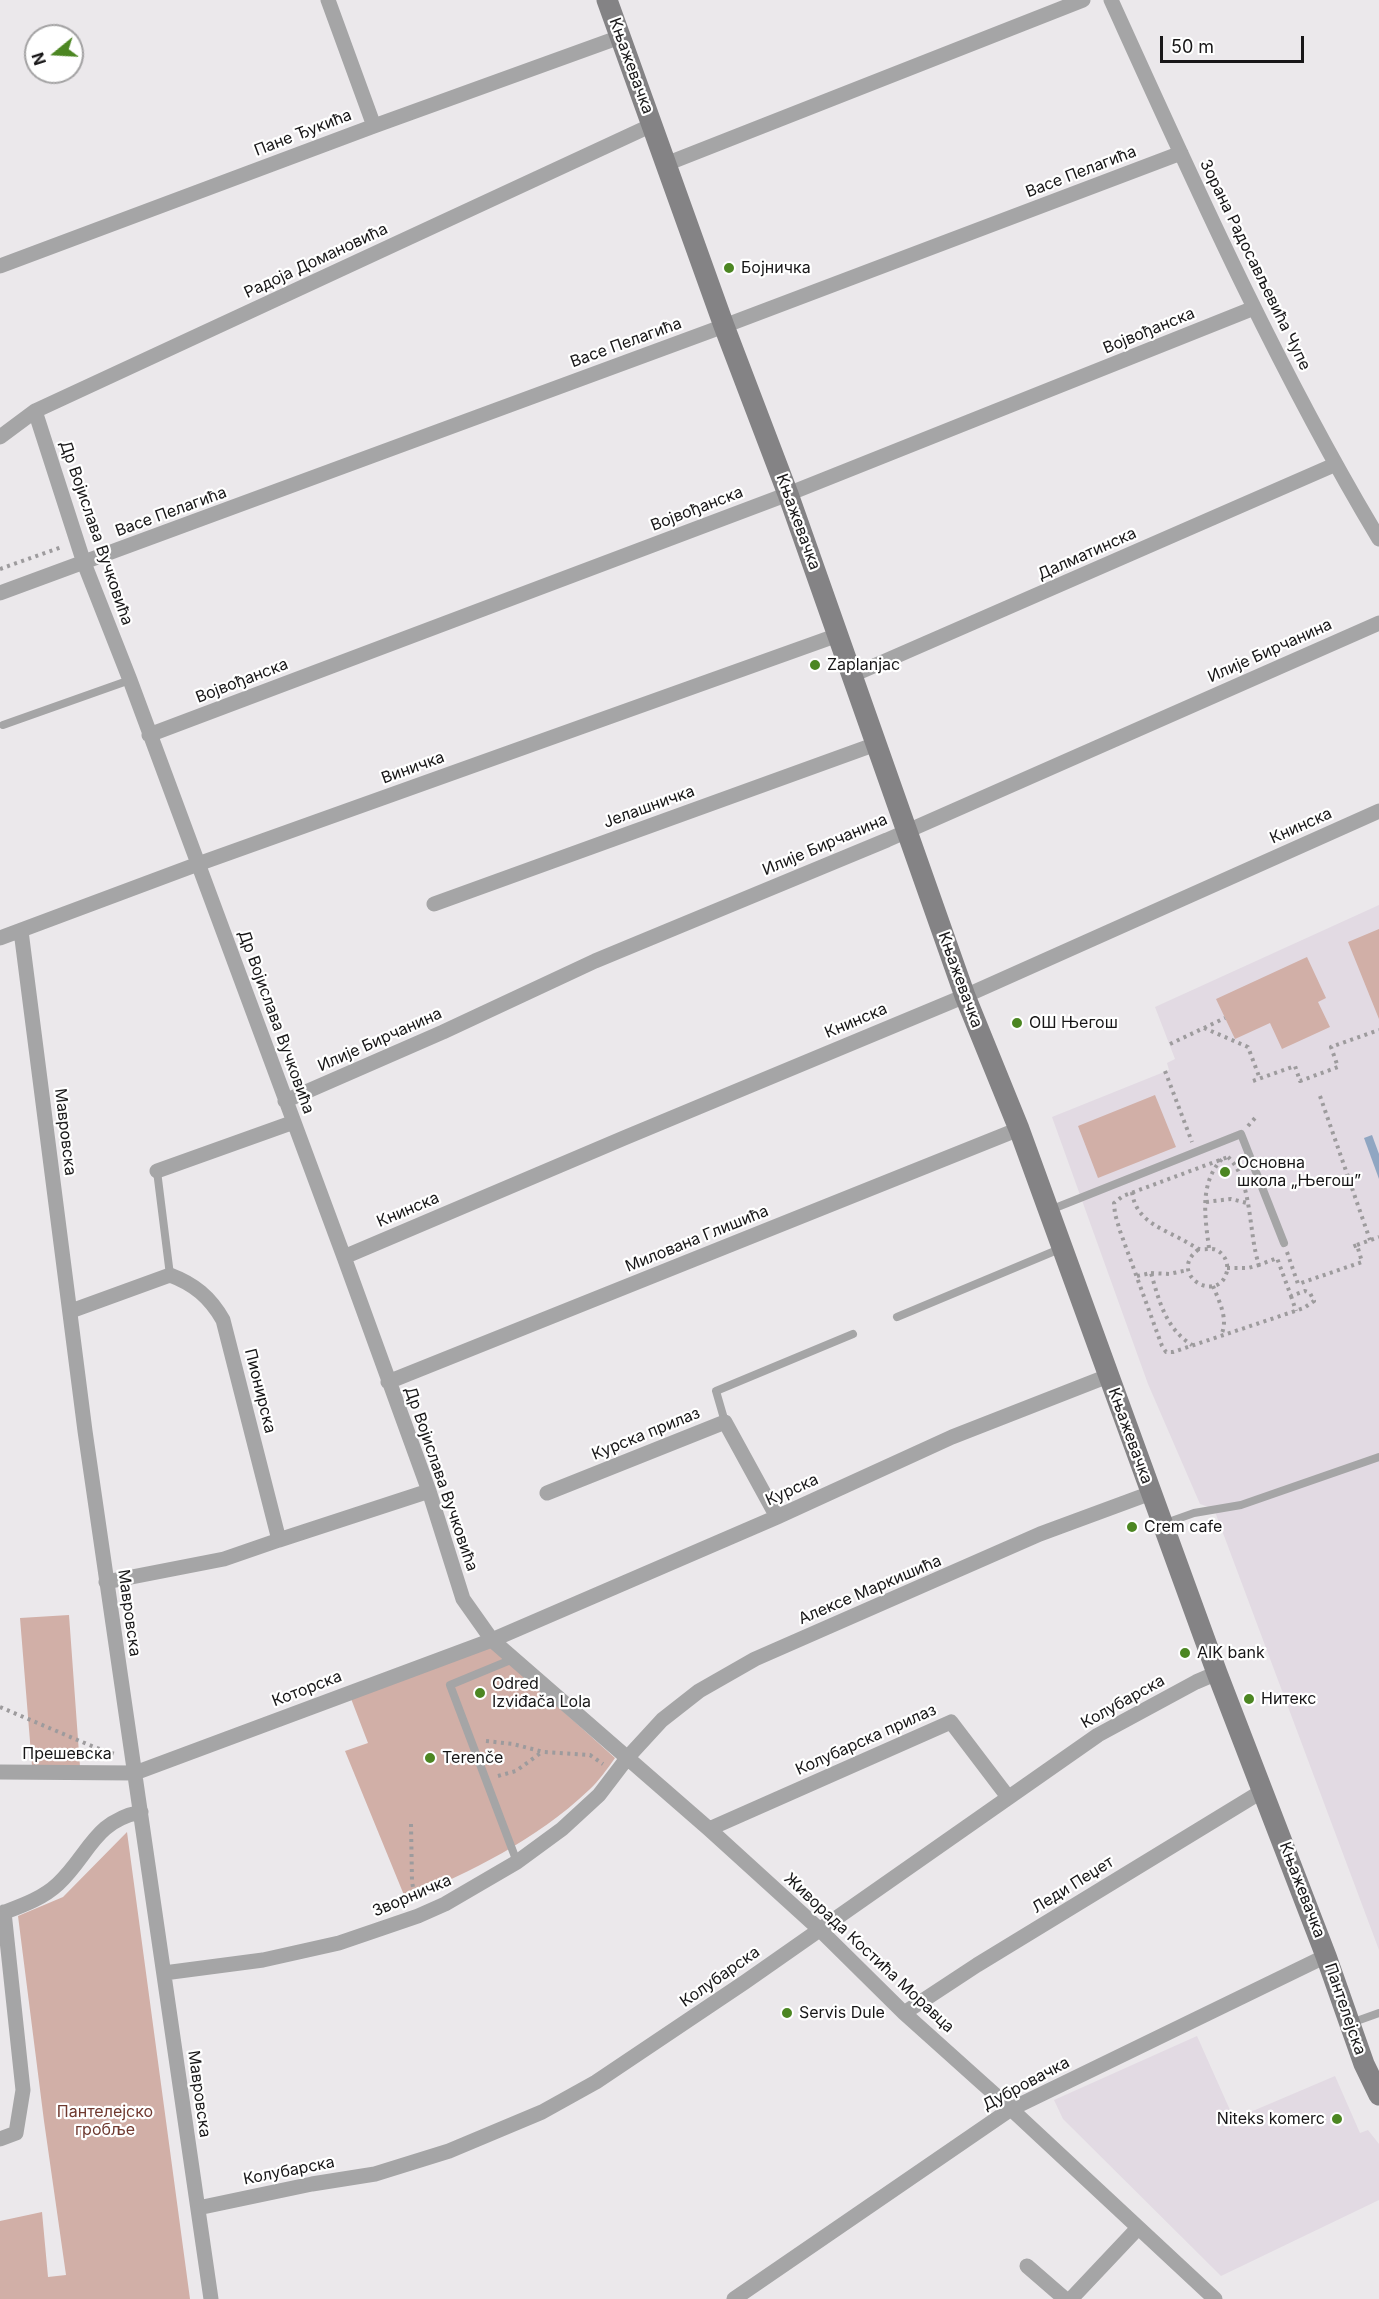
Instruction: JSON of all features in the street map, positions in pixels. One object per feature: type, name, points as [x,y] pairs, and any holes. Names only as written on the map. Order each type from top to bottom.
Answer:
[{"type":"main road","name":"Књажевачка","points":[[611,1],[620,37],[853,675],[964,996],[1019,1129],[1217,1673],[1264,1790],[1326,1956]]},
{"type":"main road","name":"Пантелејска","points":[[1326,1956],[1364,2064],[1379,2095]]},
{"type":"street","points":[[328,0],[374,126]]},
{"type":"street","points":[[666,164],[1083,0]]},
{"type":"street","name":"Зорана Радосављевића Чупе","points":[[1111,0],[1254,308],[1335,465],[1379,539]]},
{"type":"street","name":"Пане Ђукића","points":[[0,266],[620,37]]},
{"type":"street","name":"Радоја Домановића","points":[[0,437],[35,411],[652,125]]},
{"type":"street","name":"Васе Пелагића","points":[[0,593],[724,326],[1181,153]]},
{"type":"street","name":"Војвођанска","points":[[149,735],[788,494],[1254,308]]},
{"type":"street","name":"Др Војислава Вучковића","points":[[35,411],[84,563],[130,680],[344,1257],[429,1491],[463,1599],[492,1640]]},
{"type":"street","name":"Далматинска","points":[[853,675],[1335,465]]},
{"type":"street","name":"Илије Бирчанина","points":[[285,1101],[595,961],[906,831],[1379,623]]},
{"type":"street","name":"Виничка","points":[[0,938],[198,864],[838,635]]},
{"type":"street","name":"Јелашничка","points":[[434,904],[876,744]]},
{"type":"street","name":"Книнска","points":[[344,1257],[624,1137],[964,996],[1379,811]]},
{"type":"street","name":"Мавровска","points":[[21,931],[106,1582],[211,2299]]},
{"type":"street","points":[[157,1171],[294,1122]]},
{"type":"street","name":"Милована Глишића","points":[[388,1382],[1019,1129]]},
{"type":"street","points":[[70,1311],[170,1275]]},
{"type":"street","name":"Пионирска","points":[[170,1275],[198,1288],[223,1320],[279,1540]]},
{"type":"street","name":"Курска","points":[[492,1640],[777,1517],[952,1437],[1108,1376]]},
{"type":"street","name":"Курска прилаз","points":[[547,1493],[725,1422],[777,1517]]},
{"type":"street","points":[[106,1582],[224,1559],[429,1491]]},
{"type":"street","name":"Алексе Маркишића","points":[[628,1757],[662,1720],[699,1691],[755,1659],[1040,1534],[1151,1493]]},
{"type":"street","name":"Живорада Костића Моравца","points":[[492,1640],[628,1757],[819,1929],[904,2013],[1215,2299]]},
{"type":"street","name":"Которска","points":[[134,1766],[492,1640]]},
{"type":"street","name":"Колубарска","points":[[198,2208],[393,2169],[467,2144],[543,2112],[596,2082],[745,1982],[1098,1735],[1217,1673]]},
{"type":"street","name":"Колубарска прилаз","points":[[709,1829],[951,1722],[1008,1797]]},
{"type":"street","name":"Зворничка","points":[[164,1973],[263,1960],[296,1953],[339,1942],[418,1916],[445,1904],[517,1862],[569,1822],[599,1795],[628,1757]]},
{"type":"street","name":"Прешевска","points":[[0,1772],[134,1766]]},
{"type":"street","name":"Леди Пеџет","points":[[904,2013],[987,1959],[1264,1790]]},
{"type":"street","points":[[0,2139],[16,2133],[23,2090],[2,1913],[44,1895],[59,1883],[110,1823],[124,1816],[141,1812]]},
{"type":"street","name":"Дубровачка","points":[[737,2298],[1011,2109],[1326,1956]]},
{"type":"street","points":[[1071,2299],[1138,2228]]},
{"type":"street","points":[[1027,2266],[1065,2299]]},
{"type":"lane","points":[[3,725],[130,680]]},
{"type":"lane","points":[[1049,1211],[1196,1154],[1241,1134],[1284,1243]]},
{"type":"lane","points":[[157,1171],[170,1275]]},
{"type":"lane","points":[[897,1317],[1063,1248]]},
{"type":"lane","points":[[725,1422],[716,1390],[853,1334]]},
{"type":"lane","points":[[1162,1524],[1194,1513],[1241,1505],[1379,1457]]},
{"type":"lane","points":[[514,1658],[450,1685],[517,1862]]},
{"type":"lane","points":[[1349,2024],[1379,2013]]},
{"type":"path","points":[[0,569],[77,542]]},
{"type":"path","points":[[1170,1044],[1225,1018]]},
{"type":"path","points":[[1204,1028],[1248,1047],[1260,1079]]},
{"type":"path","points":[[1253,1081],[1295,1066],[1300,1081],[1330,1072],[1338,1067],[1331,1047],[1379,1030]]},
{"type":"path","points":[[1165,1071],[1196,1154]]},
{"type":"path","points":[[1320,1096],[1370,1240]]},
{"type":"path","points":[[1259,1265],[1254,1252],[1247,1203],[1236,1164],[1228,1157],[1132,1192],[1114,1203],[1115,1214],[1166,1352],[1193,1346],[1296,1311],[1314,1301],[1313,1296],[1305,1291],[1291,1296]]},
{"type":"path","points":[[1209,1248],[1206,1202],[1211,1171],[1222,1159]]},
{"type":"path","points":[[1132,1192],[1140,1214],[1146,1219],[1199,1249],[1209,1248],[1222,1254],[1227,1268],[1224,1278],[1213,1286],[1200,1285],[1194,1281],[1188,1270],[1190,1258],[1199,1249]]},
{"type":"path","points":[[1206,1202],[1231,1199],[1247,1203]]},
{"type":"path","points":[[1284,1243],[1298,1284],[1362,1262],[1354,1246],[1379,1237]]},
{"type":"path","points":[[1227,1268],[1248,1268],[1277,1258],[1296,1311]]},
{"type":"path","points":[[1137,1276],[1151,1272],[1168,1274],[1188,1270]]},
{"type":"path","points":[[1151,1272],[1166,1318],[1175,1332],[1193,1346]]},
{"type":"path","points":[[1213,1286],[1224,1318],[1224,1330],[1221,1336]]},
{"type":"path","points":[[0,1707],[134,1766]]},
{"type":"path","points":[[468,1732],[488,1742],[513,1744],[542,1752],[590,1755],[616,1773]]},
{"type":"path","points":[[486,1780],[516,1771],[542,1752]]},
{"type":"path","points":[[411,1824],[412,1881],[418,1916]]},
{"type":"shaded area","points":[[1379,905],[1379,1950],[1214,1509],[1200,1504],[1148,1384],[1052,1117],[1169,1070],[1167,1063],[1175,1059],[1155,1007]]},
{"type":"shaded area","points":[[1197,2036],[1234,2119],[1335,2076],[1360,2133],[1368,2130],[1379,2144],[1379,2200],[1221,2276],[1063,2119],[1054,2100]]},
{"type":"green space","points":[[1379,929],[1379,1019],[1348,942]]},
{"type":"green space","points":[[1307,957],[1326,998],[1318,1002],[1330,1027],[1282,1049],[1270,1023],[1235,1039],[1216,999]]},
{"type":"green space","points":[[1155,1095],[1176,1147],[1098,1178],[1078,1126]]},
{"type":"green space","points":[[69,1615],[80,1767],[32,1766],[20,1618]]},
{"type":"green space","points":[[486,1642],[615,1758],[593,1786],[568,1808],[525,1839],[479,1865],[406,1900],[345,1751],[368,1743],[350,1696]]},
{"type":"green space","name":"Пантелејско гробље","points":[[127,1832],[190,2299],[0,2299],[0,2221],[42,2212],[48,2277],[66,2275],[18,1916],[63,1897]]},
{"type":"water","points":[[1372,1135],[1379,1154],[1379,1179],[1364,1138]]},
{"type":"place","name":"Бојничка","points":[[729,268]]},
{"type":"place","name":"Zaplanjac","points":[[815,665]]},
{"type":"place","name":"ОШ Његош","points":[[1017,1023]]},
{"type":"place","name":"Основна школа „Његош”","points":[[1225,1172]]},
{"type":"place","name":"Crem cafe","points":[[1132,1527]]},
{"type":"place","name":"AIK bank","points":[[1185,1653]]},
{"type":"place","name":"Odred Izviđača Lola","points":[[480,1693]]},
{"type":"place","name":"Нитекс","points":[[1249,1699]]},
{"type":"place","name":"Terenče","points":[[430,1758]]},
{"type":"place","name":"Servis Dule","points":[[787,2013]]},
{"type":"place","name":"Niteks komerc","points":[[1337,2119]]}]
